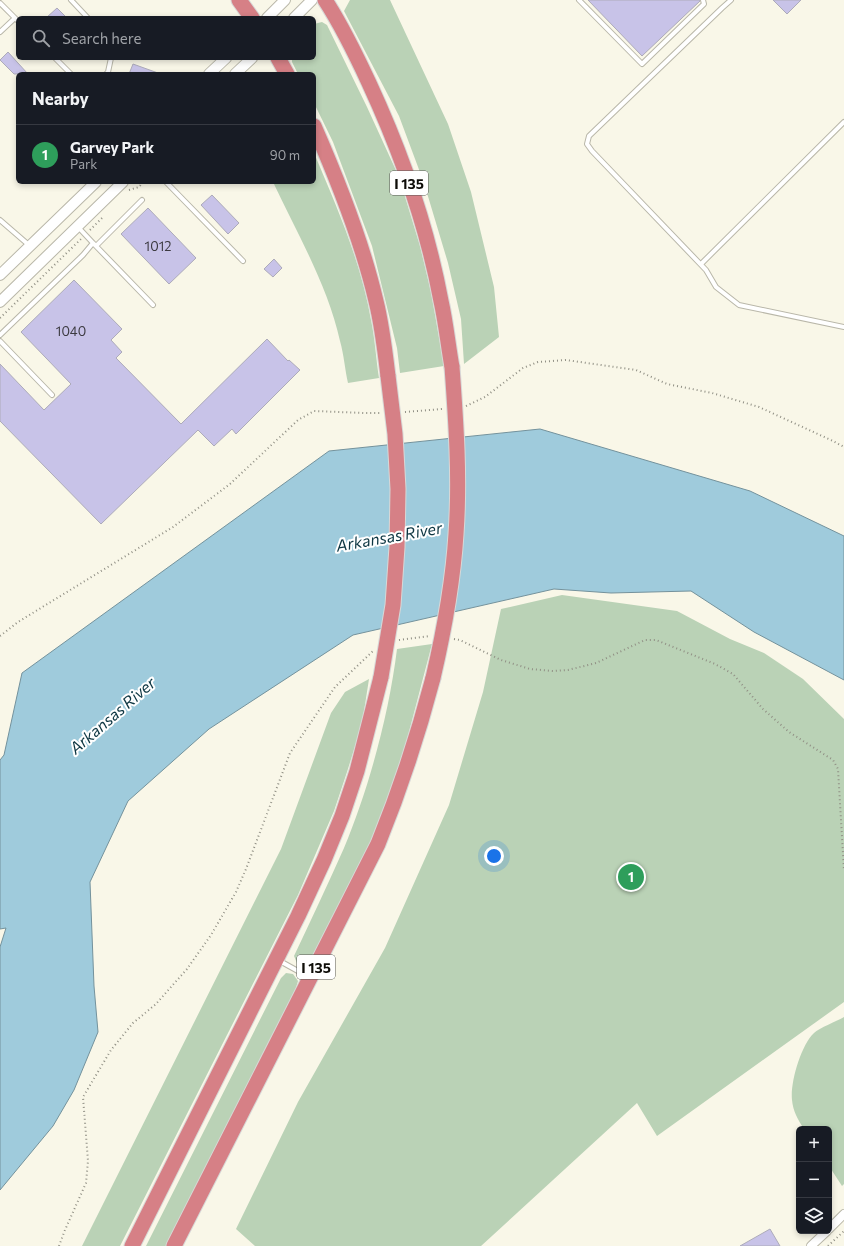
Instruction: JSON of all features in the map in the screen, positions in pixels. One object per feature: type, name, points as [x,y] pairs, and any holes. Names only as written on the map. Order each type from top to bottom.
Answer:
[{"type":"highway","name":"I 135","points":[[174,1246],[378,844],[396,800],[421,725],[444,634],[451,587],[456,534],[458,478],[452,367],[441,301],[431,257],[403,164],[379,105],[356,55],[329,6]]},
{"type":"highway","name":"I 135","points":[[132,1246],[276,959],[324,860],[342,816],[357,771],[381,677],[393,605],[397,547],[398,489],[395,434],[377,302],[356,232],[336,176],[316,131]]},
{"type":"street","points":[[269,16],[285,0]]},
{"type":"street","points":[[296,16],[312,0]]},
{"type":"street","points":[[211,72],[224,60]]},
{"type":"street","points":[[238,72],[250,60]]},
{"type":"street","points":[[0,275],[94,184]]},
{"type":"street","points":[[0,302],[77,226],[126,186]]},
{"type":"street","points":[[832,1226],[844,1214]]},
{"type":"street","points":[[811,1246],[824,1234]]},
{"type":"lane","points":[[71,0],[86,16]]},
{"type":"lane","points":[[579,0],[642,64],[704,4],[703,0]]},
{"type":"lane","points":[[731,0],[589,136],[587,144],[701,264],[716,286],[739,305],[844,327]]},
{"type":"lane","points":[[0,3],[16,20],[0,32]]},
{"type":"lane","points":[[57,60],[69,72]]},
{"type":"lane","points":[[108,72],[111,60]]},
{"type":"lane","points":[[701,264],[844,122]]},
{"type":"lane","points":[[168,184],[243,261]]},
{"type":"lane","points":[[0,335],[142,200]]},
{"type":"lane","points":[[0,220],[30,246]]},
{"type":"lane","points":[[77,226],[153,305]]},
{"type":"lane","points":[[0,340],[52,394]]},
{"type":"lane","points":[[276,959],[311,978]]},
{"type":"path","points":[[126,186],[139,187],[141,184]]},
{"type":"path","points":[[0,318],[105,215]]},
{"type":"path","points":[[397,640],[436,636]]},
{"type":"path","points":[[448,638],[460,640],[501,660],[530,669],[553,671],[568,670],[596,663],[645,640],[656,640],[715,664],[734,674],[763,709],[789,732],[834,760],[838,769],[844,871]]},
{"type":"path","points":[[59,1246],[86,1183],[88,1161],[83,1097],[112,1050],[133,1023],[156,1004],[187,969],[211,935],[236,892],[246,869],[290,752],[335,687],[376,647]]},
{"type":"path","points":[[828,1246],[844,1231]]},
{"type":"green space","points":[[350,0],[390,0],[448,124],[471,192],[494,287],[499,337],[464,364],[461,319],[448,263],[424,183],[399,116],[344,11]]},
{"type":"green space","points":[[322,22],[327,25],[399,177],[420,246],[431,292],[444,366],[400,373],[397,348],[372,246],[333,142],[316,107],[316,72],[297,72],[292,62],[292,60],[316,60],[316,24]]},
{"type":"green space","points":[[316,158],[340,214],[355,256],[367,298],[379,378],[348,383],[335,320],[311,260],[274,184],[316,184]]},
{"type":"green space","points":[[562,595],[677,611],[730,639],[764,653],[803,679],[844,719],[844,1002],[657,1136],[637,1103],[481,1246],[255,1246],[236,1229],[298,1102],[385,948],[449,805],[483,692],[501,609]]},
{"type":"green space","points":[[432,644],[398,774],[379,827],[312,961],[307,966],[302,967],[297,963],[294,956],[344,848],[362,801],[377,750],[389,699],[397,649]]},
{"type":"green space","points":[[369,679],[362,724],[347,772],[334,811],[298,895],[120,1246],[82,1246],[281,849],[331,713],[345,692]]},
{"type":"green space","points":[[286,973],[293,974],[298,981],[295,991],[167,1246],[146,1246],[281,978]]},
{"type":"green space","points":[[844,1017],[844,1184],[842,1186],[832,1171],[832,1126],[802,1126],[795,1112],[793,1104],[793,1084],[801,1055],[809,1039],[816,1031]]},
{"type":"water","name":"Arkansas River","points":[[540,429],[750,491],[844,536],[844,680],[754,632],[691,591],[611,593],[554,589],[353,635],[209,729],[128,801],[90,882],[94,986],[98,1032],[74,1090],[53,1126],[0,1190],[0,947],[6,928],[0,929],[0,760],[4,755],[22,673],[329,451]]},
{"type":"building","points":[[588,0],[700,0],[700,1],[642,56]]},
{"type":"building","points":[[773,0],[801,0],[787,14]]},
{"type":"building","points":[[57,8],[65,16],[48,16]]},
{"type":"building","points":[[8,52],[26,72],[16,72],[16,74],[14,74],[0,60]]},
{"type":"building","points":[[133,64],[155,72],[130,72]]},
{"type":"building","points":[[212,195],[239,223],[228,234],[201,205]]},
{"type":"building","points":[[148,208],[196,258],[169,284],[121,234]]},
{"type":"building","points":[[274,259],[282,268],[273,277],[264,269]]},
{"type":"building","points":[[74,280],[122,329],[111,340],[122,352],[116,358],[181,424],[267,339],[288,361],[289,360],[300,370],[236,434],[232,429],[214,446],[198,430],[101,524],[0,421],[0,364],[44,410],[71,384],[21,332]]},
{"type":"building","points":[[770,1229],[780,1246],[740,1246]]},
{"type":"place","name":"Garvey Park","points":[[631,877]]}]
